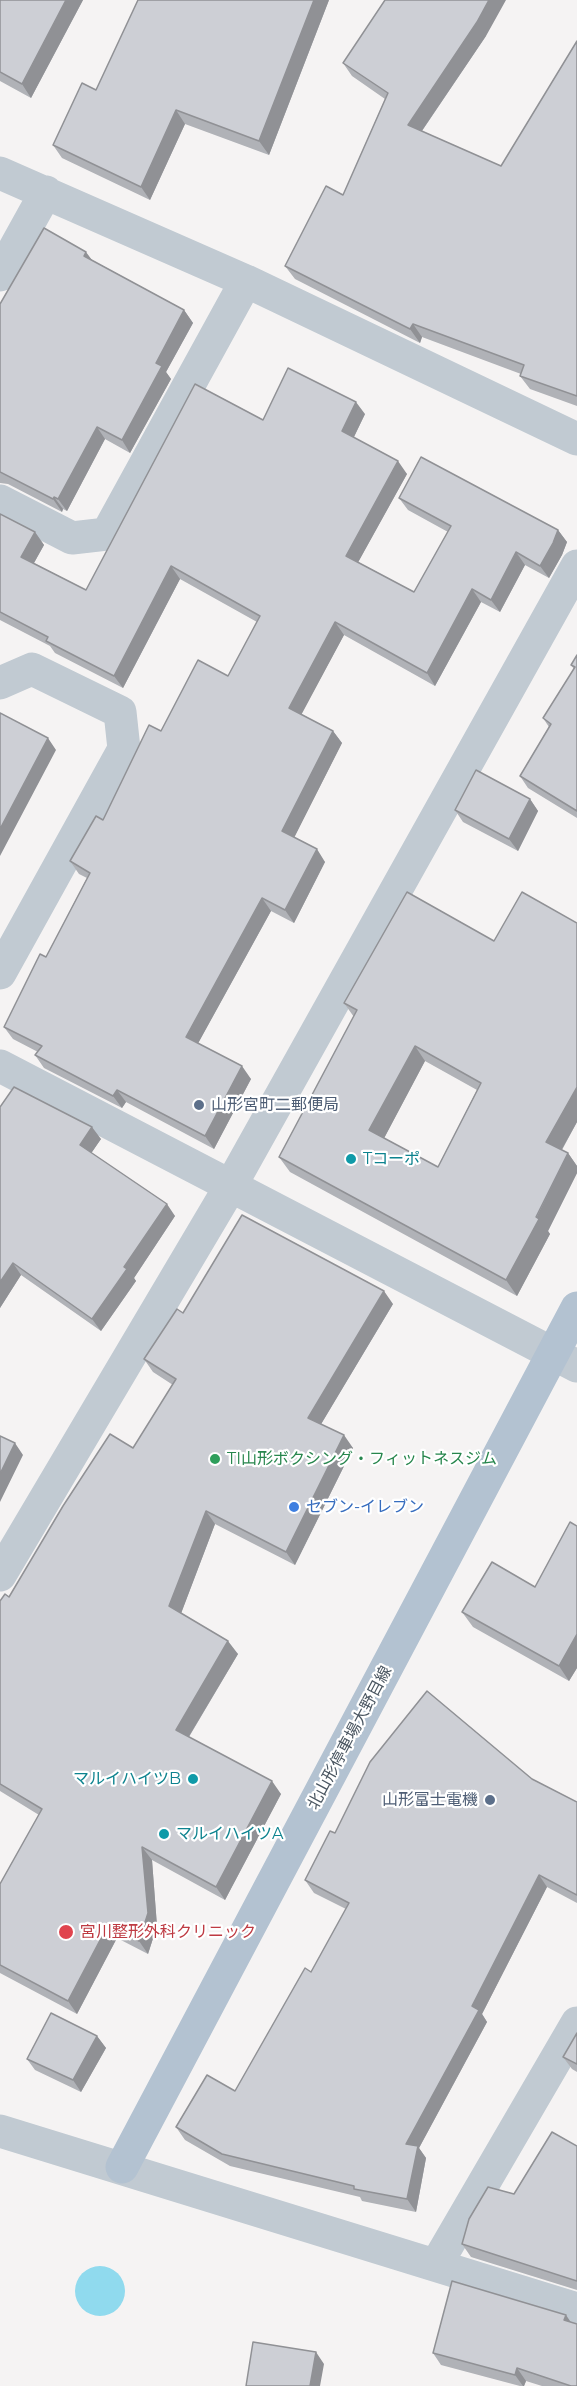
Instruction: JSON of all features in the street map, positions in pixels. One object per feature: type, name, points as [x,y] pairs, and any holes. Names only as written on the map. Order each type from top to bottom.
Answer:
[{"type":"main road","name":"北山形停車場大野目線","points":[[122,2167],[565,1360],[577,1308]]},
{"type":"street","points":[[0,173],[246,281],[577,439]]},
{"type":"street","points":[[0,274],[46,192]]},
{"type":"street","points":[[0,501],[72,538],[107,534],[246,281]]},
{"type":"street","points":[[5,1556],[230,1187],[577,566]]},
{"type":"street","points":[[0,682],[32,669],[120,712],[124,750],[11,928],[0,973]]},
{"type":"street","points":[[0,1066],[565,1360]]},
{"type":"street","points":[[436,2265],[577,2023]]},
{"type":"street","points":[[0,2131],[577,2309]]},
{"type":"water","points":[[100,2266],[118,2273],[125,2291],[118,2309],[100,2316],[82,2309],[75,2291],[82,2273]]},
{"type":"building","points":[[0,0],[66,0],[22,84],[0,72]]},
{"type":"building","points":[[138,0],[314,0],[259,141],[176,110],[141,187],[53,145],[82,83],[96,90]]},
{"type":"building","points":[[385,0],[489,0],[477,22],[408,125],[501,166],[577,41],[577,396],[520,376],[524,365],[413,324],[410,329],[285,266],[326,186],[343,195],[388,93],[343,63]]},
{"type":"building","points":[[44,228],[86,252],[84,256],[184,310],[156,363],[162,366],[122,440],[97,427],[58,499],[54,497],[53,499],[0,472],[0,304]]},
{"type":"building","points":[[288,368],[356,402],[342,431],[398,461],[346,556],[414,592],[451,526],[399,498],[421,457],[558,530],[540,566],[516,552],[491,600],[472,589],[427,673],[335,622],[289,708],[333,731],[282,831],[317,849],[285,910],[262,898],[186,1037],[242,1066],[205,1136],[117,1090],[113,1096],[35,1055],[42,1046],[4,1027],[40,954],[46,957],[90,873],[70,861],[96,816],[103,820],[149,725],[161,731],[198,660],[228,676],[260,616],[171,566],[114,676],[46,641],[48,637],[0,612],[0,514],[35,532],[21,557],[86,590],[195,384],[263,420]]},
{"type":"building","points":[[577,655],[577,811],[520,776],[551,724],[543,718],[575,667],[571,665]]},
{"type":"building","points":[[0,713],[48,738],[0,829]]},
{"type":"building","points":[[476,770],[530,799],[509,839],[455,810]]},
{"type":"building","points":[[407,892],[494,941],[522,892],[577,923],[577,1087],[546,1142],[568,1153],[536,1217],[539,1219],[506,1280],[279,1157],[357,1010],[344,1003]],"holes":[[[415,1046],[481,1083],[438,1167],[369,1130]]]},
{"type":"building","points":[[14,1087],[92,1127],[80,1145],[167,1204],[124,1267],[127,1269],[92,1319],[13,1263],[0,1282],[0,1107]]},
{"type":"building","points":[[242,1215],[384,1291],[308,1418],[344,1435],[286,1552],[206,1511],[169,1606],[228,1641],[176,1730],[272,1781],[216,1887],[142,1847],[148,1913],[139,1941],[108,1925],[68,2001],[0,1965],[0,1884],[42,1809],[0,1784],[0,1601],[5,1594],[9,1597],[63,1506],[110,1434],[133,1448],[176,1379],[144,1359],[177,1309],[183,1313]]},
{"type":"building","points":[[0,1436],[15,1443],[0,1474]]},
{"type":"building","points":[[570,1522],[577,1526],[577,1634],[559,1666],[462,1612],[492,1562],[535,1587]]},
{"type":"building","points":[[427,1691],[532,1779],[577,1802],[577,1895],[539,1875],[472,2006],[479,2010],[406,2144],[418,2146],[407,2199],[354,2189],[354,2186],[222,2154],[176,2127],[207,2075],[235,2091],[305,1968],[311,1972],[349,1903],[305,1880],[330,1831],[335,1833],[370,1762]]},
{"type":"building","points":[[51,2013],[97,2036],[73,2080],[27,2059]]},
{"type":"building","points":[[577,2033],[577,2064],[563,2057]]},
{"type":"building","points":[[552,2132],[577,2146],[577,2281],[462,2244],[469,2219],[488,2187],[514,2194]]},
{"type":"building","points":[[452,2281],[566,2315],[564,2320],[577,2324],[577,2386],[517,2368],[515,2375],[433,2353]]},
{"type":"building","points":[[253,2342],[316,2352],[310,2386],[246,2386]]},
{"type":"place","name":"山形宮町二郵便局","points":[[199,1105]]},
{"type":"place","name":"Tコーポ","points":[[351,1159]]},
{"type":"place","name":"TI山形ボクシング・フィットネスジム","points":[[215,1459]]},
{"type":"place","name":"セブン-イレブン","points":[[294,1507]]},
{"type":"place","name":"マルイハイツB","points":[[193,1779]]},
{"type":"place","name":"山形富士電機","points":[[490,1800]]},
{"type":"place","name":"マルイハイツA","points":[[164,1834]]},
{"type":"place","name":"宮川整形外科クリニック","points":[[66,1932]]}]
